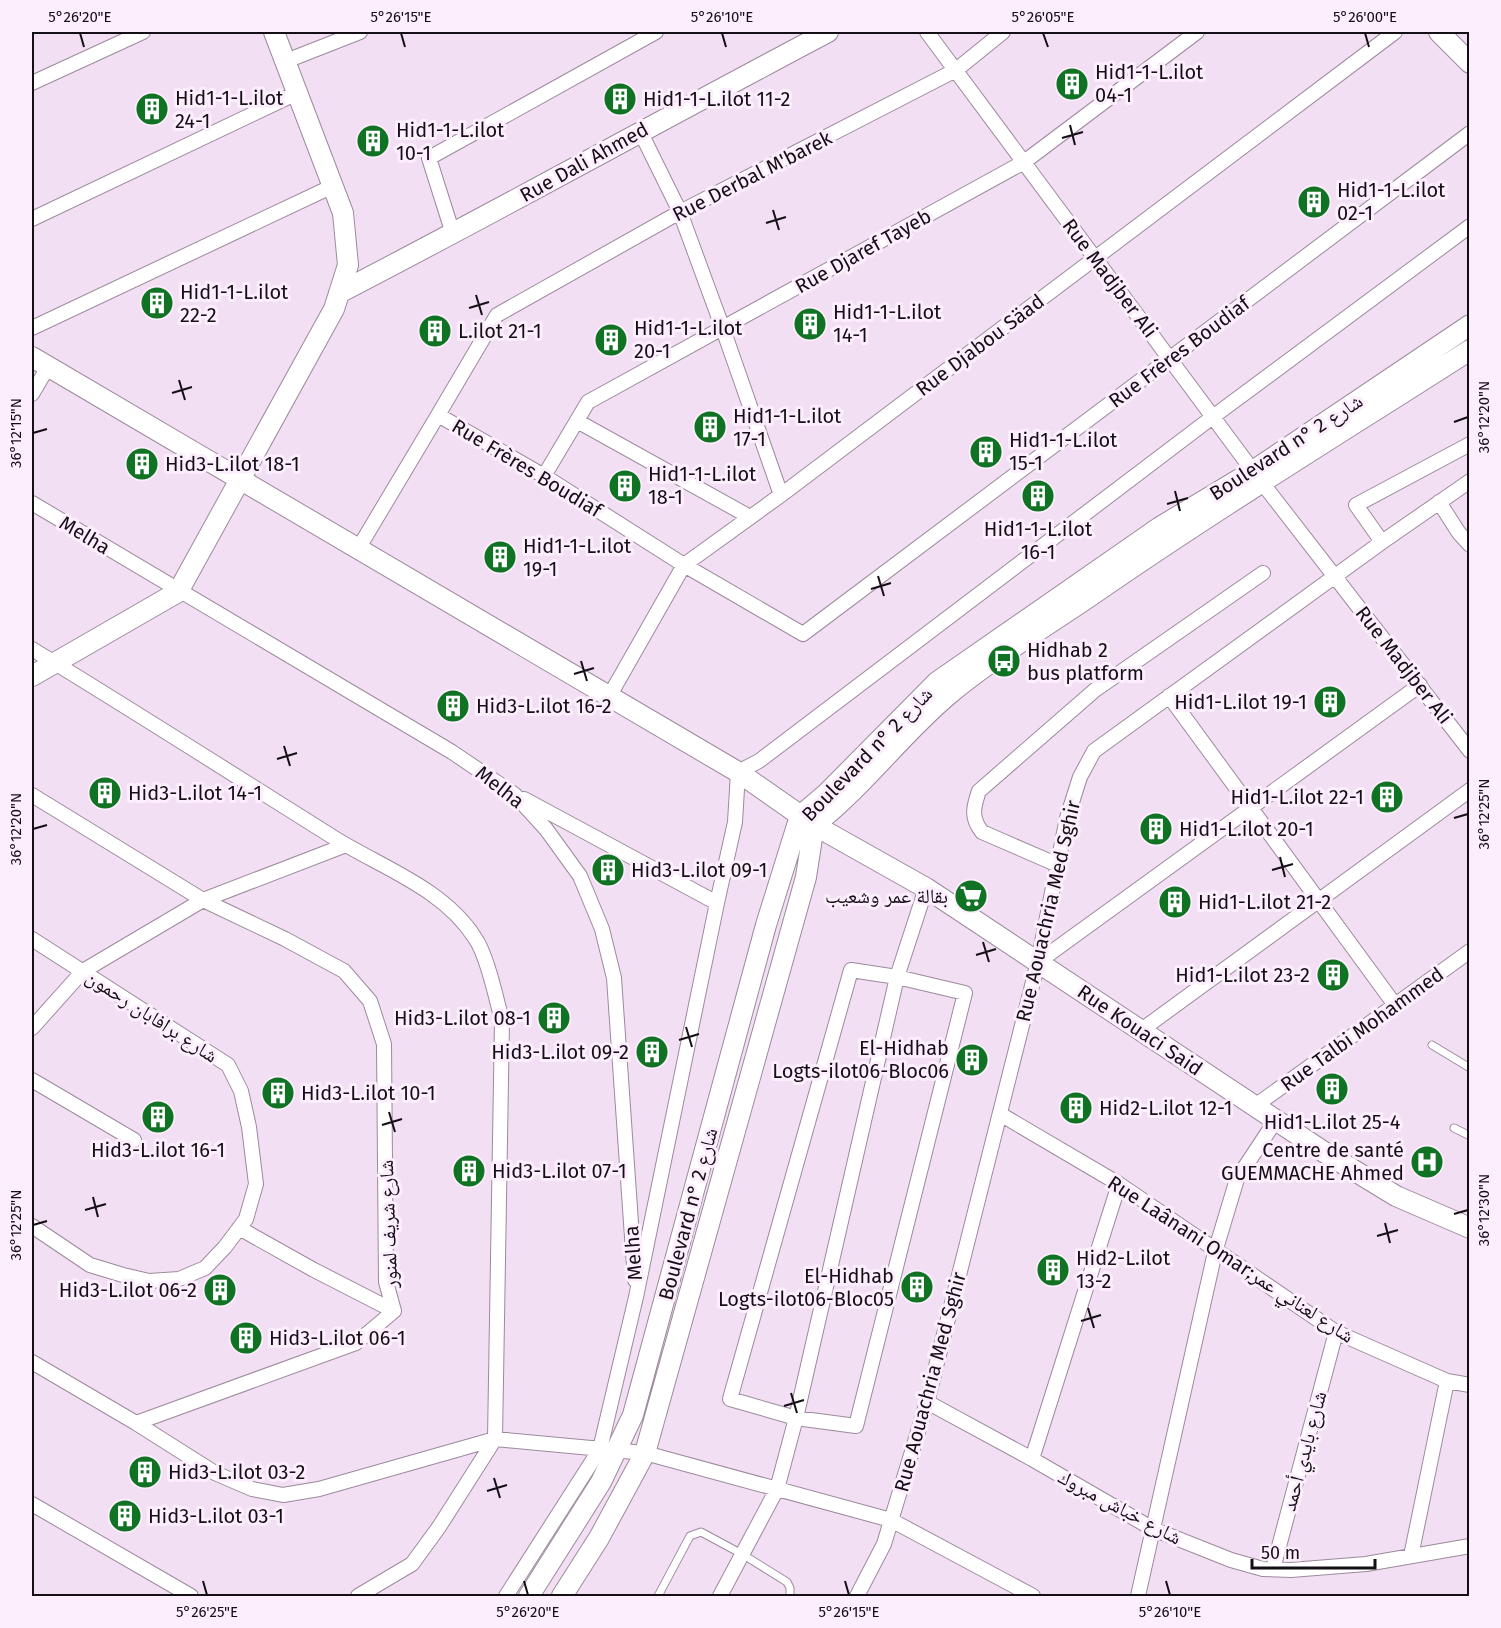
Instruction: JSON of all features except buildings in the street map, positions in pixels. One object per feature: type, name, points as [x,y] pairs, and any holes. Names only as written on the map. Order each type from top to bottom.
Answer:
[{"type":"street","points":[[32,82],[142,32]]},
{"type":"street","points":[[32,676],[178,591],[334,309],[348,265],[343,213],[274,32]]},
{"type":"street","points":[[286,61],[360,32]]},
{"type":"street","points":[[453,234],[429,158],[656,32]]},
{"type":"street","name":"Rue Dali Ahmed","points":[[339,293],[828,32]]},
{"type":"street","name":"Rue Madjber Ali","points":[[927,32],[1258,477],[1470,751]]},
{"type":"street","name":"Rue Derbal M'barek","points":[[497,315],[680,212],[956,70],[1004,32]]},
{"type":"street","name":"Rue Djaref Tayeb","points":[[544,476],[588,402],[1024,162],[1197,32]]},
{"type":"street","name":"Rue Djabou Säad","points":[[610,695],[684,565],[781,495],[1395,32]]},
{"type":"street","points":[[1439,32],[1470,63]]},
{"type":"street","points":[[32,219],[297,93]]},
{"type":"street","points":[[640,131],[680,212],[781,495]]},
{"type":"street","name":"Rue Frères Boudiaf","points":[[497,315],[438,415],[544,476],[684,565],[803,634],[1470,133]]},
{"type":"street","points":[[32,328],[333,186]]},
{"type":"street","points":[[506,1596],[608,1449],[636,1297],[735,822],[738,771],[759,761],[1214,416],[1470,226]]},
{"type":"street","name":"Boulevard n° شارع 2","points":[[1258,477],[1470,325]]},
{"type":"street","name":"Boulevard n° شارع 2","points":[[529,1596],[601,1482],[608,1449],[633,1415],[766,925],[807,821],[827,793],[937,682],[1160,527],[1258,477],[1470,350]]},
{"type":"street","points":[[32,394],[40,362]]},
{"type":"street","name":"Rue Kouaci Said","points":[[40,362],[738,771],[807,821],[926,888],[1140,1031],[1396,1196],[1470,1228]]},
{"type":"street","points":[[358,549],[438,415]]},
{"type":"street","points":[[577,421],[750,517]]},
{"type":"street","points":[[1382,542],[1356,506],[1470,444]]},
{"type":"street","name":"Rue Aouachria Med Sghir","points":[[856,1596],[884,1544],[927,1402],[1038,962],[1066,818],[1080,777],[1094,751],[1470,481]]},
{"type":"street","points":[[1439,502],[1459,533],[1470,545]]},
{"type":"street","name":"Melha","points":[[32,503],[452,752],[514,794],[546,829],[580,876],[602,929],[614,978],[636,1297]]},
{"type":"street","points":[[1058,865],[982,832],[975,823],[974,812],[979,791],[1095,690],[1263,573]]},
{"type":"street","points":[[32,649],[346,845],[424,889],[453,912],[476,938],[502,1020],[495,1439],[439,1527],[412,1564],[358,1596]]},
{"type":"street","points":[[1038,962],[1420,685]]},
{"type":"street","points":[[1169,696],[1395,1005]]},
{"type":"street","points":[[1140,1031],[1470,790]]},
{"type":"street","points":[[514,794],[717,903]]},
{"type":"street","name":"شارع شريف لمنور","points":[[32,795],[203,900],[285,939],[344,971],[370,1001],[384,1044],[386,1282],[394,1311],[356,1343],[136,1424]]},
{"type":"street","name":"Boulevard n° شارع 2","points":[[562,1596],[599,1538],[645,1453],[806,877],[807,821]]},
{"type":"street","points":[[32,1028],[83,971],[203,900],[346,845]]},
{"type":"street","points":[[720,1596],[777,1489],[796,1418],[897,977],[926,888]]},
{"type":"street","name":"شارع برافابان رحمون","points":[[32,939],[228,1065],[241,1091],[249,1127],[256,1184],[246,1219],[225,1247],[205,1268],[179,1279],[149,1281],[90,1264],[32,1226]]},
{"type":"street","name":"Rue Talbi Mohammed","points":[[1255,1106],[1470,951]]},
{"type":"street","points":[[851,970],[897,977],[965,993],[856,1426],[796,1418],[730,1399],[851,970]]},
{"type":"street","points":[[32,1080],[134,1140]]},
{"type":"street","name":"Rue Laânani Omar;شارع لعناني عمر","points":[[1000,1114],[1119,1184],[1215,1252],[1336,1332],[1447,1381],[1470,1385]]},
{"type":"street","points":[[1138,1596],[1215,1252],[1237,1179],[1276,1120]]},
{"type":"street","points":[[1032,1459],[1119,1184]]},
{"type":"street","points":[[239,1228],[394,1311]]},
{"type":"street","name":"شارع بايدي أحمد","points":[[1273,1569],[1336,1332]]},
{"type":"street","points":[[32,1362],[215,1473],[252,1489],[283,1495],[319,1490],[495,1439],[645,1453],[891,1520],[1033,1596]]},
{"type":"street","points":[[1411,1556],[1447,1381]]},
{"type":"street","name":"شارع خباش مبروك","points":[[927,1402],[1153,1529],[1231,1560],[1273,1569],[1291,1570],[1366,1564],[1470,1546]]},
{"type":"street","points":[[32,1504],[191,1596]]},
{"type":"lane","points":[[1432,1045],[1470,1068]]},
{"type":"lane","points":[[1454,1128],[1470,1136]]},
{"type":"lane","points":[[658,1596],[690,1536],[701,1532],[787,1582],[790,1596]]},
{"type":"place","name":"Hid1-1-L.ilot 04-1","points":[[1072,84]]},
{"type":"place","name":"Hid1-1-L.ilot 11-2","points":[[620,99]]},
{"type":"place","name":"Hid1-1-L.ilot 24-1","points":[[152,109]]},
{"type":"place","name":"Hid1-1-L.ilot 10-1","points":[[373,141]]},
{"type":"place","name":"Hid1-1-L.ilot 02-1","points":[[1314,202]]},
{"type":"place","name":"Hid1-1-L.ilot 22-2","points":[[157,303]]},
{"type":"place","name":"Hid1-1-L.ilot 14-1","points":[[810,324]]},
{"type":"place","name":"L.ilot 21-1","points":[[435,331]]},
{"type":"place","name":"Hid1-1-L.ilot 20-1","points":[[611,340]]},
{"type":"place","name":"Hid1-1-L.ilot 17-1","points":[[710,427]]},
{"type":"place","name":"Hid1-1-L.ilot 15-1","points":[[986,452]]},
{"type":"place","name":"Hid3-L.ilot 18-1","points":[[142,464]]},
{"type":"place","name":"Hid1-1-L.ilot 18-1","points":[[625,486]]},
{"type":"place","name":"Hid1-1-L.ilot 16-1","points":[[1038,496]]},
{"type":"place","name":"Hid1-1-L.ilot 19-1","points":[[500,557]]},
{"type":"place","name":"Hidhab 2 bus platform","points":[[1004,661]]},
{"type":"place","name":"Hid1-L.ilot 19-1","points":[[1330,702]]},
{"type":"place","name":"Hid3-L.ilot 16-2","points":[[453,706]]},
{"type":"place","name":"Hid3-L.ilot 14-1","points":[[105,793]]},
{"type":"place","name":"Hid1-L.ilot 22-1","points":[[1387,797]]},
{"type":"place","name":"Hid1-L.ilot 20-1","points":[[1156,829]]},
{"type":"place","name":"Hid3-L.ilot 09-1","points":[[608,870]]},
{"type":"place","name":"بقالة عمر وشعيب","points":[[971,896]]},
{"type":"place","name":"Hid1-L.ilot 21-2","points":[[1175,902]]},
{"type":"place","name":"Hid1-L.ilot 23-2","points":[[1333,975]]},
{"type":"place","name":"Hid3-L.ilot 08-1","points":[[554,1018]]},
{"type":"place","name":"Hid3-L.ilot 09-2","points":[[652,1052]]},
{"type":"place","name":"El-Hidhab Logts-ilot06-Bloc06","points":[[972,1060]]},
{"type":"place","name":"Hid1-L.ilot 25-4","points":[[1332,1089]]},
{"type":"place","name":"Hid3-L.ilot 10-1","points":[[278,1093]]},
{"type":"place","name":"Hid2-L.ilot 12-1","points":[[1076,1108]]},
{"type":"place","name":"Hid3-L.ilot 16-1","points":[[158,1117]]},
{"type":"place","name":"Centre de santé GUEMMACHE Ahmed","points":[[1427,1162]]},
{"type":"place","name":"Hid3-L.ilot 07-1","points":[[469,1171]]},
{"type":"place","name":"Hid2-L.ilot 13-2","points":[[1053,1270]]},
{"type":"place","name":"El-Hidhab Logts-ilot06-Bloc05","points":[[917,1287]]},
{"type":"place","name":"Hid3-L.ilot 06-2","points":[[220,1290]]},
{"type":"place","name":"Hid3-L.ilot 06-1","points":[[246,1338]]},
{"type":"place","name":"Hid3-L.ilot 03-2","points":[[145,1472]]},
{"type":"place","name":"Hid3-L.ilot 03-1","points":[[125,1516]]}]
